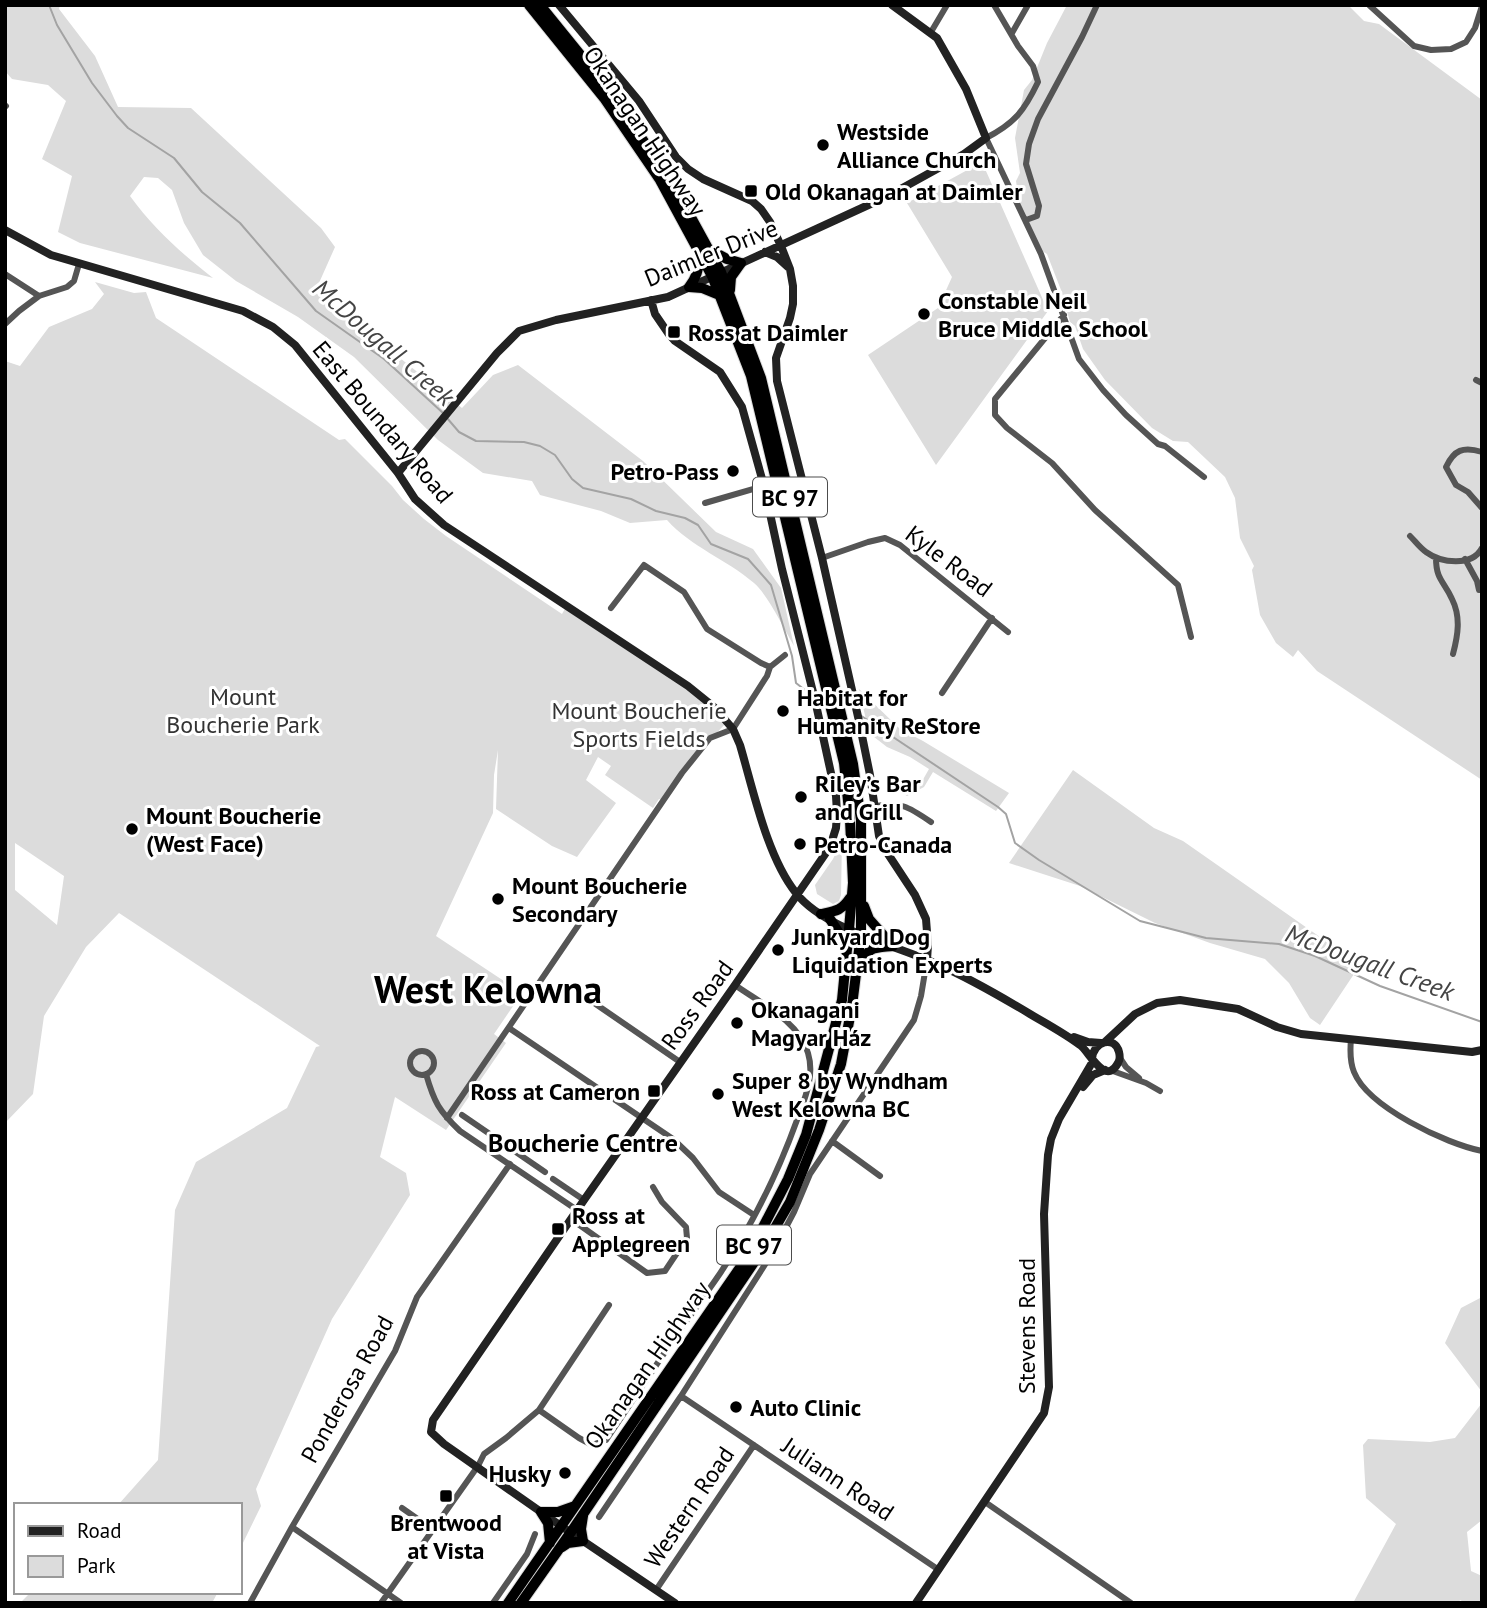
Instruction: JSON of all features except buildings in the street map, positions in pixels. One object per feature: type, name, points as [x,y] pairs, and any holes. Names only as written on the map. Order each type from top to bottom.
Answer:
[{"type":"highway","name":"Okanagan Highway","points":[[530,5],[604,98],[660,180],[696,245],[717,274]]},
{"type":"highway","name":"Okanagan Highway","points":[[540,5],[604,84],[670,179],[708,248],[725,296],[751,376],[834,703],[844,763],[862,934],[841,1064],[819,1130],[790,1202],[761,1252],[579,1509]]},
{"type":"highway","points":[[689,287],[699,268],[696,245]]},
{"type":"highway","points":[[689,287],[702,288],[725,296],[731,277],[741,263],[727,259],[708,248]]},
{"type":"highway","name":"Okanagan Highway","points":[[508,1603],[566,1529],[748,1256],[788,1178],[806,1135],[842,1000],[849,929],[857,898]]},
{"type":"highway","points":[[847,947],[825,917],[857,898],[869,919],[892,946]]},
{"type":"highway","points":[[855,981],[869,951],[892,946]]},
{"type":"highway","points":[[579,1509],[583,1541],[554,1546],[548,1523],[541,1511],[579,1509]]},
{"type":"highway","name":"Okanagan Highway","points":[[521,1603],[554,1546]]},
{"type":"street","points":[[559,5],[639,101],[676,157],[688,169],[703,178],[752,201],[770,222],[781,246],[790,269],[793,304],[776,358],[776,381],[857,712],[881,843],[915,895],[926,919],[928,945],[921,996],[914,1020],[810,1174],[773,1252],[681,1396],[599,1517]]},
{"type":"street","points":[[892,5],[937,38],[966,89],[1041,254],[1079,359],[1103,390],[1158,444],[1166,446],[1204,477]]},
{"type":"street","points":[[931,32],[947,5]]},
{"type":"street","points":[[994,5],[1012,33],[1028,5]]},
{"type":"street","points":[[1026,220],[1037,216],[1039,206],[1026,164],[1029,144],[1038,119],[1097,5]]},
{"type":"street","points":[[1368,5],[1414,46],[1431,50],[1451,48],[1466,42],[1475,28],[1482,6]]},
{"type":"street","name":"Daimler Drive","points":[[398,473],[497,353],[519,331],[556,320],[668,297],[888,197],[1006,128],[1029,101],[1038,82],[1033,66],[1012,33]]},
{"type":"street","name":"East Boundary Road","points":[[5,230],[51,256],[243,311],[273,327],[295,345],[398,473],[415,499],[444,525],[688,686],[714,707],[733,729]]},
{"type":"street","points":[[765,253],[776,257],[790,269]]},
{"type":"street","points":[[5,324],[39,296],[67,287],[74,281],[79,264]]},
{"type":"street","points":[[5,274],[39,296]]},
{"type":"street","name":"Ross Road","points":[[651,300],[655,314],[668,333],[675,341],[720,372],[742,407],[764,486],[814,696],[836,796],[836,828],[830,847],[433,1420],[431,1432],[444,1444],[675,1603]]},
{"type":"street","points":[[1064,315],[995,399],[995,415],[1007,428],[1052,463],[1095,510],[1178,586],[1191,637]]},
{"type":"street","points":[[1482,452],[1472,449],[1457,452],[1446,467],[1456,485],[1468,492],[1482,508]]},
{"type":"street","points":[[705,503],[764,486]]},
{"type":"street","points":[[1410,536],[1424,551],[1436,558],[1461,561],[1479,553],[1482,548]]},
{"type":"street","name":"Kyle Road","points":[[821,558],[886,538],[900,545],[1008,632]]},
{"type":"street","points":[[1436,558],[1439,578],[1457,611],[1459,627],[1452,654]]},
{"type":"street","points":[[1465,559],[1479,590]]},
{"type":"street","points":[[611,608],[643,565],[684,592],[707,629],[770,667]]},
{"type":"street","points":[[942,693],[992,618]]},
{"type":"street","points":[[447,1118],[701,748],[710,738],[733,729],[770,667],[785,655]]},
{"type":"street","points":[[733,729],[771,848],[797,895],[825,917],[849,929],[927,960],[1004,998],[1085,1048],[1097,1067],[1146,1083]]},
{"type":"street","points":[[874,806],[896,803],[908,807],[931,822]]},
{"type":"street","points":[[539,1409],[592,1445],[607,1440],[722,1270],[779,1165],[808,1089],[811,1068],[806,1047],[796,1029],[787,1021],[735,985]]},
{"type":"street","points":[[581,994],[680,1062]]},
{"type":"street","points":[[1093,1060],[1094,1050],[1135,1014],[1157,1003],[1180,1000],[1238,1009],[1277,1027],[1301,1034],[1472,1052],[1482,1050]]},
{"type":"street","points":[[1107,1070],[1117,1065],[1121,1038],[1127,1022]]},
{"type":"street","points":[[509,1028],[673,1139],[693,1158],[719,1192],[754,1215]]},
{"type":"street","points":[[1064,1033],[1088,1042],[1114,1045],[1126,1067],[1160,1091]]},
{"type":"street","points":[[1351,1039],[1354,1072],[1363,1086],[1376,1098],[1405,1120],[1468,1148],[1482,1151]]},
{"type":"street","name":"Stevens Road","points":[[916,1603],[1044,1413],[1049,1387],[1044,1214],[1048,1155],[1055,1129],[1093,1060]]},
{"type":"street","name":"Stevens Road","points":[[1072,1099],[1093,1075],[1107,1070]]},
{"type":"street","points":[[426,1074],[433,1099],[460,1131],[577,1210]]},
{"type":"street","points":[[462,1115],[545,1172]]},
{"type":"street","points":[[832,1141],[880,1175]]},
{"type":"street","name":"Ponderosa Road","points":[[250,1603],[395,1351],[416,1297],[508,1163],[512,1149]]},
{"type":"street","points":[[553,1180],[584,1200]]},
{"type":"street","points":[[571,1219],[647,1273],[665,1271],[687,1238],[686,1227],[662,1202],[653,1187]]},
{"type":"street","points":[[381,1603],[484,1454],[539,1409],[609,1305]]},
{"type":"street","name":"Juliann Road","points":[[681,1396],[939,1570]]},
{"type":"street","name":"Western Road","points":[[656,1590],[754,1445]]},
{"type":"street","points":[[985,1503],[1131,1603]]},
{"type":"street","points":[[402,1508],[432,1529]]},
{"type":"street","points":[[292,1527],[401,1603]]},
{"type":"street","points":[[493,1603],[527,1554],[535,1534]]},
{"type":"green space","points":[[5,5],[60,5],[59,9],[95,56],[118,107],[191,108],[321,228],[335,247],[315,292],[462,408],[493,375],[518,365],[643,461],[716,532],[753,549],[781,588],[794,646],[770,604],[754,583],[687,538],[667,520],[630,523],[601,511],[540,495],[532,481],[483,473],[438,440],[354,357],[298,317],[236,281],[203,255],[184,223],[172,190],[158,178],[144,177],[130,196],[168,240],[213,278],[80,243],[58,232],[72,176],[42,159],[66,101],[48,85],[12,79],[5,71]]},
{"type":"green space","points":[[1067,5],[1348,5],[1364,21],[1379,24],[1482,100],[1482,780],[1317,671],[1298,650],[1293,657],[1276,643],[1260,615],[1252,570],[1254,566],[1240,538],[1235,498],[1225,477],[1188,442],[1173,441],[1152,428],[1105,380],[1083,349],[1075,326],[1070,322],[1047,254],[1039,249],[1029,228],[1019,201],[1016,181],[1020,173],[1015,138],[1024,90],[1032,80]]},
{"type":"green space","name":"Constable Neil Bruce Middle School","points":[[982,162],[1048,311],[936,465],[868,355],[938,308],[952,277],[907,203]]},
{"type":"green space","name":"Mount Boucherie Park","points":[[95,282],[134,293],[146,292],[156,318],[339,440],[345,439],[403,500],[446,536],[562,614],[568,603],[689,685],[726,723],[681,771],[662,800],[659,799],[653,808],[605,775],[611,766],[598,757],[586,780],[616,803],[577,857],[552,846],[496,809],[498,750],[493,813],[436,936],[522,993],[494,1034],[506,1043],[446,1130],[395,1097],[380,1157],[406,1173],[410,1195],[332,1319],[256,1489],[261,1506],[242,1545],[242,1503],[120,1503],[158,1460],[175,1210],[196,1162],[287,1108],[316,1047],[320,1046],[119,913],[86,947],[44,1016],[33,1094],[5,1123],[5,361],[20,366],[49,327],[92,309],[104,294]],"holes":[[[15,843],[64,876],[57,925],[15,890]]]},
{"type":"green space","points":[[859,689],[900,729],[1009,793],[996,811],[933,772],[924,787],[907,796],[902,793],[921,783],[929,769],[887,747],[869,733]]},
{"type":"green space","points":[[1073,770],[1154,828],[1183,841],[1360,965],[1320,1025],[1310,1018],[1289,983],[1265,959],[1155,923],[1080,886],[1009,863]]},
{"type":"green space","points":[[842,840],[841,895],[839,901],[833,904],[817,894],[815,885]]},
{"type":"green space","points":[[1482,1297],[1482,1392],[1445,1343],[1461,1308]]},
{"type":"green space","points":[[1482,1403],[1482,1520],[1467,1532],[1471,1571],[1482,1576],[1482,1603],[1466,1603],[1460,1600],[1459,1603],[1353,1603],[1396,1524],[1366,1498],[1363,1445],[1368,1439],[1430,1442],[1455,1438]]},
{"type":"green space","points":[[29,1594],[217,1594],[212,1603],[20,1603]]},
{"type":"waterway","name":"McDougall Creek","points":[[49,5],[57,25],[92,83],[128,128],[174,158],[202,192],[240,223],[316,311],[384,359],[443,413]]},
{"type":"waterway","name":"McDougall Creek","points":[[447,418],[459,432],[476,441],[524,442],[540,446],[555,455],[572,479],[583,488],[631,499],[656,511],[685,518],[698,525],[711,544],[748,559],[771,585],[792,656],[796,683],[810,694]]},
{"type":"waterway","name":"McDougall Creek","points":[[860,715],[998,807],[1006,814],[1015,843],[1140,921],[1206,938],[1279,944],[1315,956],[1380,986],[1482,1022]]},
{"type":"place","name":"Westside Alliance Church","points":[[823,145]]},
{"type":"place","name":"Old Okanagan at Daimler","points":[[751,191]]},
{"type":"place","name":"Constable Neil Bruce Middle School","points":[[924,314]]},
{"type":"place","name":"Ross at Daimler","points":[[674,332]]},
{"type":"place","name":"Petro-Pass","points":[[733,471]]},
{"type":"place","name":"Habitat for Humanity ReStore","points":[[783,711]]},
{"type":"place","name":"Riley’s Bar and Grill","points":[[801,797]]},
{"type":"place","name":"Mount Boucherie (West Face)","points":[[132,829]]},
{"type":"place","name":"Petro-Canada","points":[[800,844]]},
{"type":"place","name":"Mount Boucherie Secondary","points":[[498,899]]},
{"type":"place","name":"Junkyard Dog Liquidation Experts","points":[[778,950]]},
{"type":"place","name":"Okanagani Magyar Ház","points":[[737,1023]]},
{"type":"place","name":"Ross at Cameron","points":[[654,1091]]},
{"type":"place","name":"Super 8 by Wyndham West Kelowna BC","points":[[718,1094]]},
{"type":"place","name":"Ross at Applegreen","points":[[558,1229]]},
{"type":"place","name":"Auto Clinic","points":[[736,1407]]},
{"type":"place","name":"Husky","points":[[565,1473]]},
{"type":"place","name":"Brentwood at Vista","points":[[446,1496]]},
{"type":"district","name":"West Kelowna","points":[[488,988]]},
{"type":"district","name":"Boucherie Centre","points":[[583,1142]]},
{"type":"park label","name":"Mount Boucherie Sports Fields","points":[[639,724]]}]
